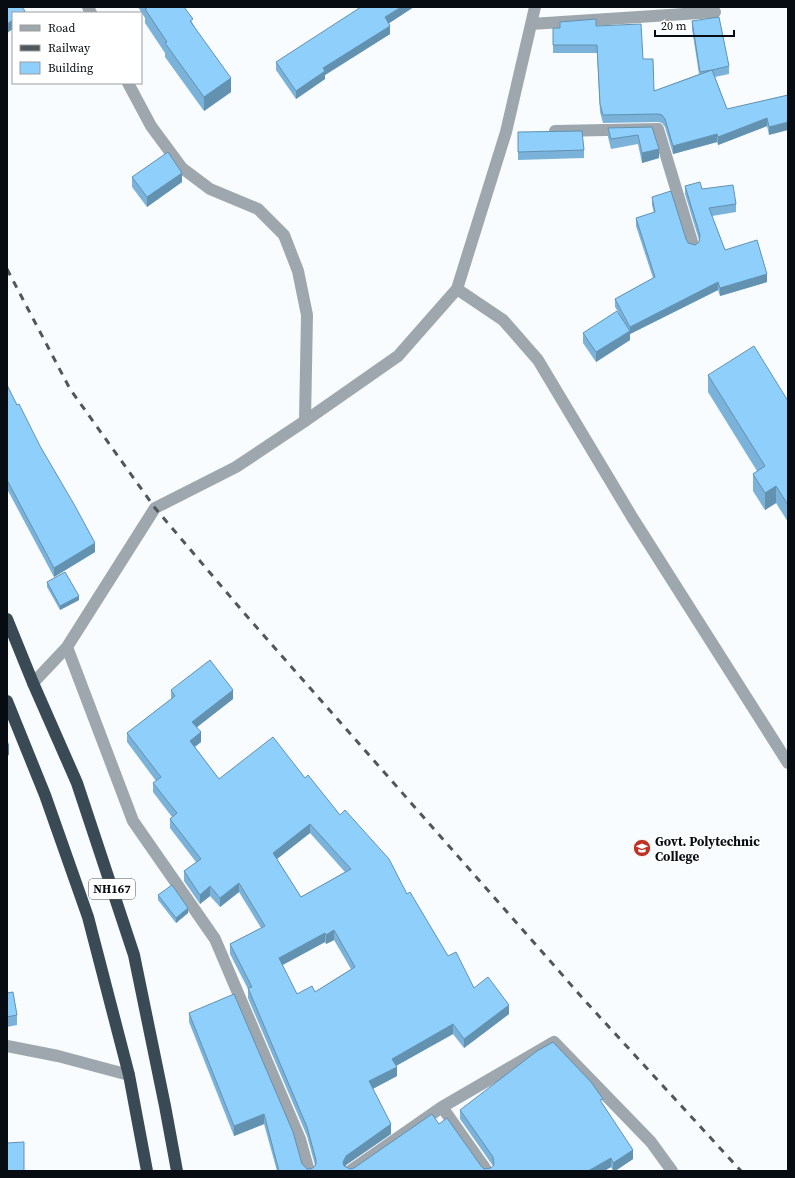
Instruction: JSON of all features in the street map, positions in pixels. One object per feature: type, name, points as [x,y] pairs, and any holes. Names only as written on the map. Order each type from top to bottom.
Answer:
[{"type":"highway","name":"NH167","points":[[7,619],[77,784],[134,955],[177,1171]]},
{"type":"highway","name":"NH167","points":[[7,701],[45,795],[88,917],[130,1075],[147,1171]]},
{"type":"street","points":[[33,683],[67,647],[155,508],[236,466],[305,422],[398,356],[456,289],[510,132],[535,7]]},
{"type":"street","points":[[531,24],[715,12]]},
{"type":"street","points":[[129,84],[151,126],[182,168],[210,189],[258,209],[284,235],[298,271],[307,315],[305,422]]},
{"type":"street","points":[[546,131],[658,129],[693,245]]},
{"type":"street","points":[[456,289],[503,320],[538,360],[632,517],[788,763]]},
{"type":"street","points":[[67,647],[134,821],[215,939],[300,1139],[309,1171]]},
{"type":"street","points":[[350,1171],[442,1107],[554,1042],[652,1142],[672,1171]]},
{"type":"street","points":[[7,1046],[58,1056],[130,1075]]},
{"type":"street","points":[[442,1107],[487,1171]]},
{"type":"building","points":[[7,7],[22,7],[25,11],[12,12],[12,21],[7,24]]},
{"type":"building","points":[[147,7],[184,7],[193,19],[190,21],[231,78],[204,97],[165,43],[167,42],[145,9]]},
{"type":"building","points":[[361,7],[401,7],[385,17],[390,26],[323,68],[325,71],[296,91],[276,62]]},
{"type":"building","points":[[719,17],[729,66],[700,72],[692,21]]},
{"type":"building","points":[[596,19],[596,26],[641,24],[643,59],[653,59],[654,91],[712,70],[727,109],[788,95],[788,122],[769,127],[767,118],[718,137],[717,134],[673,146],[665,119],[662,115],[603,115],[600,104],[597,45],[553,45],[553,28],[560,28],[560,22]]},
{"type":"building","points":[[652,127],[659,149],[642,153],[638,135],[611,139],[608,128]]},
{"type":"building","points":[[582,131],[584,150],[518,152],[518,132]]},
{"type":"building","points":[[168,152],[182,173],[147,197],[132,177]]},
{"type":"building","points":[[700,182],[702,189],[733,185],[736,204],[709,208],[725,250],[757,240],[767,274],[720,288],[718,282],[630,327],[615,299],[655,277],[636,218],[655,212],[652,197],[671,191],[686,239],[688,243],[695,245],[699,242],[700,235],[685,186]]},
{"type":"building","points":[[617,311],[630,331],[596,352],[583,333]]},
{"type":"building","points":[[754,346],[788,401],[788,505],[776,486],[765,493],[753,474],[765,466],[708,375]]},
{"type":"building","points":[[7,385],[17,405],[19,404],[40,446],[95,543],[54,568],[7,480]]},
{"type":"building","points":[[65,572],[79,596],[60,606],[47,582]]},
{"type":"building","points":[[210,660],[233,690],[192,722],[201,732],[190,741],[219,779],[273,737],[305,778],[308,775],[340,815],[345,810],[389,859],[407,894],[410,892],[448,956],[456,952],[474,988],[488,977],[509,1005],[464,1039],[453,1024],[392,1059],[397,1067],[369,1081],[391,1124],[346,1156],[343,1162],[344,1166],[350,1169],[354,1168],[432,1114],[439,1124],[447,1118],[481,1166],[484,1169],[491,1168],[494,1165],[493,1157],[460,1110],[537,1051],[553,1042],[591,1082],[603,1099],[600,1100],[633,1150],[613,1163],[611,1158],[588,1171],[279,1171],[264,1114],[234,1126],[189,1013],[234,994],[293,1132],[302,1164],[307,1169],[314,1167],[316,1160],[307,1127],[248,988],[252,987],[230,944],[265,926],[239,883],[220,898],[210,886],[200,895],[184,871],[201,859],[170,819],[177,813],[153,783],[161,777],[127,733],[175,696],[171,690]],"holes":[[[310,824],[351,869],[301,897],[273,853]],[[334,930],[355,967],[315,992],[312,986],[297,994],[279,958],[325,933],[326,935]]]},
{"type":"building","points":[[172,885],[188,908],[176,918],[158,895]]},
{"type":"building","points":[[13,992],[17,1015],[7,1017],[7,993]]},
{"type":"building","points":[[24,1142],[24,1171],[7,1171],[7,1143]]},
{"type":"railway","points":[[7,269],[70,389],[155,508],[245,614],[587,1003],[741,1171]]},
{"type":"place","name":"Govt. Polytechnic College","points":[[642,848]]}]
